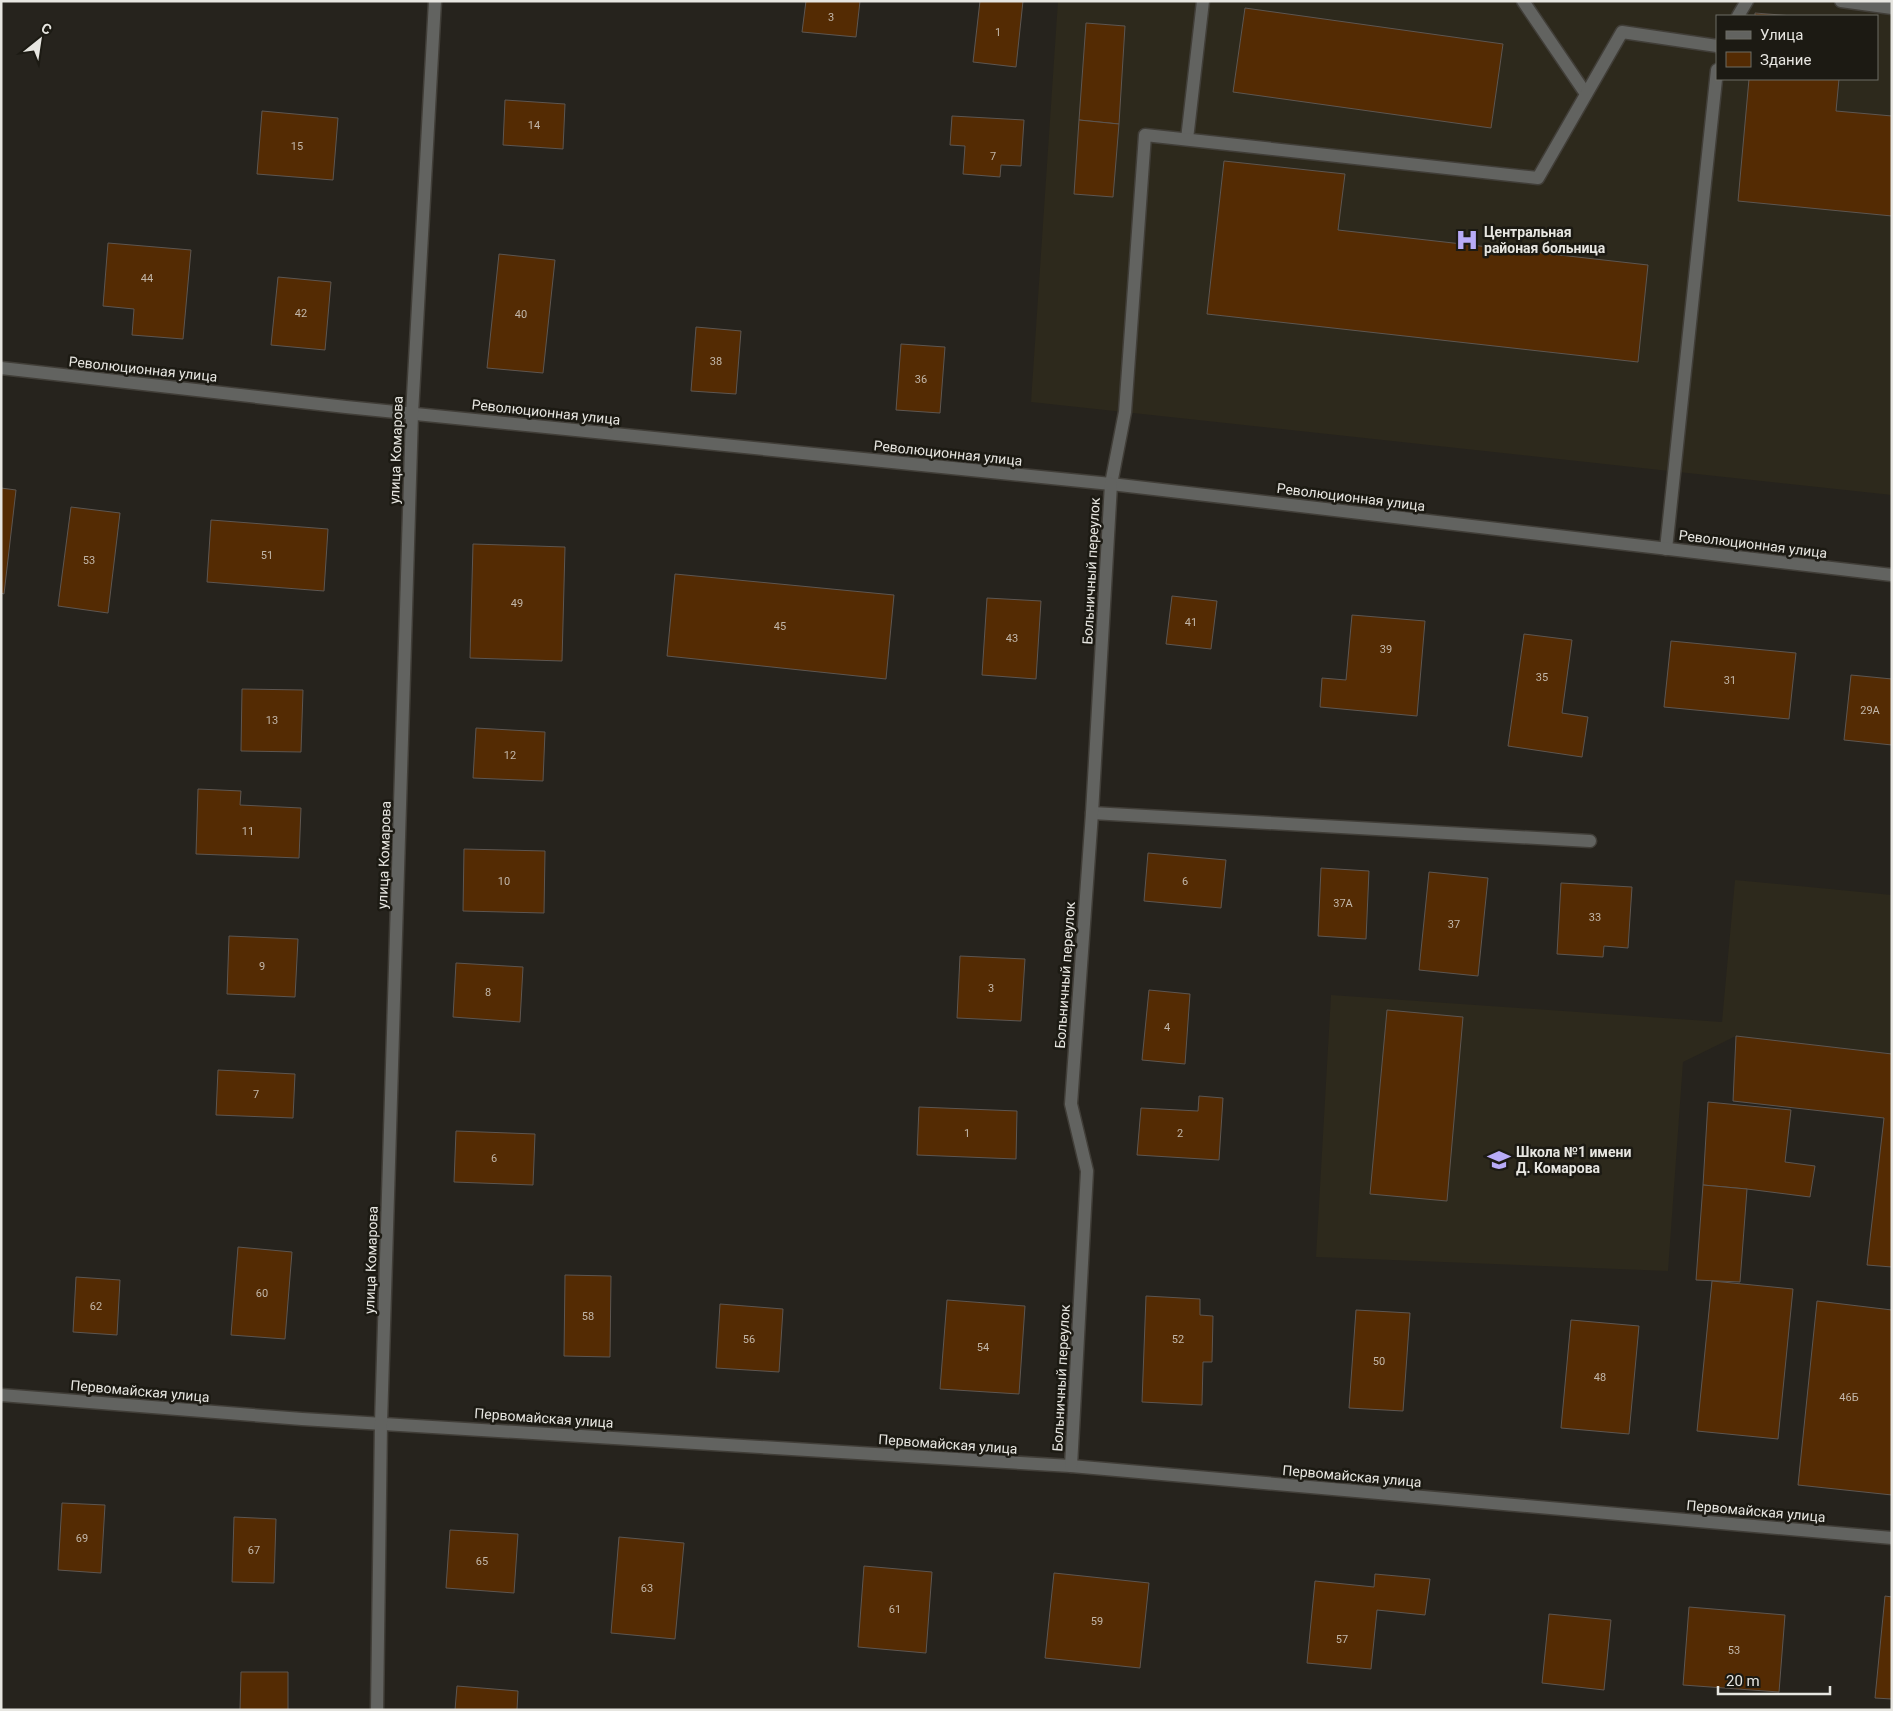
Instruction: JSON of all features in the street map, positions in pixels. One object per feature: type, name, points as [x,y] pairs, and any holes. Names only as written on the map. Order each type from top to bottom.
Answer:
[{"type":"street","name":"улица Комарова","points":[[377,1710],[381,1423],[412,414],[435,1]]},
{"type":"street","points":[[1203,1],[1187,139],[1538,178],[1622,32],[1716,46]]},
{"type":"street","points":[[1523,1],[1586,94]]},
{"type":"street","points":[[1739,15],[1748,1]]},
{"type":"street","points":[[1841,1],[1892,8]]},
{"type":"street","points":[[1666,549],[1716,79]]},
{"type":"street","name":"Больничный переулок","points":[[1071,1466],[1087,1171],[1072,1104],[1092,813],[1111,484],[1125,412],[1145,135],[1187,139]]},
{"type":"street","name":"Революционная улица","points":[[1,368],[412,414],[1111,484],[1892,575]]},
{"type":"street","points":[[1092,813],[1590,841]]},
{"type":"street","name":"Первомайская улица","points":[[1,1395],[302,1419],[1071,1466],[1892,1538]]},
{"type":"shaded area","name":"Центральная районая больница","points":[[1058,1],[1892,1],[1892,495],[1031,402]]},
{"type":"shaded area","name":"Школа №1 имени Д. Комарова","points":[[1735,880],[1892,895],[1892,1054],[1736,1036],[1683,1062],[1668,1271],[1316,1257],[1331,995],[1722,1022]]},
{"type":"building","points":[[806,1],[860,1],[856,37],[802,32]]},
{"type":"building","points":[[980,1],[1023,1],[1016,67],[973,62]]},
{"type":"building","points":[[1245,8],[1503,44],[1491,128],[1233,92]]},
{"type":"building","points":[[1755,13],[1780,15],[1755,15]]},
{"type":"building","points":[[1086,23],[1125,26],[1119,124],[1079,120]]},
{"type":"building","points":[[1749,80],[1839,80],[1836,111],[1892,116],[1892,216],[1738,201]]},
{"type":"building","points":[[505,100],[565,104],[563,149],[503,145]]},
{"type":"building","points":[[262,111],[338,118],[333,180],[257,174]]},
{"type":"building","points":[[952,116],[1024,120],[1021,166],[1001,165],[1000,177],[963,174],[965,146],[950,145]]},
{"type":"building","points":[[1079,120],[1119,124],[1113,197],[1074,194]]},
{"type":"building","points":[[1224,161],[1345,174],[1338,230],[1648,265],[1638,362],[1207,314]]},
{"type":"building","points":[[108,243],[191,250],[183,339],[132,335],[134,309],[103,306]]},
{"type":"building","points":[[499,254],[555,260],[543,373],[487,368]]},
{"type":"building","points":[[278,277],[331,282],[325,350],[271,345]]},
{"type":"building","points":[[696,327],[741,331],[736,394],[691,391]]},
{"type":"building","points":[[901,344],[945,347],[940,413],[896,410]]},
{"type":"building","points":[[1,488],[16,490],[4,594],[1,593]]},
{"type":"building","points":[[71,507],[120,513],[108,613],[58,606]]},
{"type":"building","points":[[211,520],[328,529],[324,591],[207,582]]},
{"type":"building","points":[[473,544],[565,547],[562,661],[470,658]]},
{"type":"building","points":[[675,574],[894,595],[886,679],[667,656]]},
{"type":"building","points":[[1172,596],[1217,601],[1211,649],[1166,644]]},
{"type":"building","points":[[987,598],[1041,601],[1036,679],[982,675]]},
{"type":"building","points":[[1352,615],[1425,621],[1417,716],[1320,707],[1322,678],[1346,680]]},
{"type":"building","points":[[1524,634],[1572,640],[1562,713],[1588,717],[1582,757],[1508,746]]},
{"type":"building","points":[[1671,641],[1796,653],[1789,719],[1664,707]]},
{"type":"building","points":[[1851,675],[1892,679],[1892,745],[1844,740]]},
{"type":"building","points":[[242,689],[303,690],[301,752],[241,751]]},
{"type":"building","points":[[476,728],[545,732],[543,781],[473,778]]},
{"type":"building","points":[[198,789],[241,791],[240,805],[301,808],[299,858],[196,854]]},
{"type":"building","points":[[464,849],[545,851],[544,913],[463,911]]},
{"type":"building","points":[[1148,853],[1226,860],[1221,908],[1144,901]]},
{"type":"building","points":[[1321,868],[1369,871],[1366,939],[1318,936]]},
{"type":"building","points":[[1429,872],[1488,878],[1478,976],[1419,970]]},
{"type":"building","points":[[1561,883],[1632,887],[1628,948],[1604,946],[1603,957],[1557,954]]},
{"type":"building","points":[[229,936],[298,939],[295,997],[227,994]]},
{"type":"building","points":[[960,956],[1025,959],[1021,1021],[957,1018]]},
{"type":"building","points":[[456,963],[523,967],[520,1022],[453,1017]]},
{"type":"building","points":[[1149,990],[1190,994],[1185,1064],[1142,1060]]},
{"type":"building","points":[[1387,1010],[1463,1017],[1447,1201],[1370,1194]]},
{"type":"building","points":[[1736,1036],[1892,1054],[1892,1267],[1867,1265],[1884,1118],[1733,1101]]},
{"type":"building","points":[[218,1070],[295,1074],[293,1118],[216,1115]]},
{"type":"building","points":[[1199,1096],[1223,1098],[1219,1160],[1137,1155],[1141,1108],[1198,1111]]},
{"type":"building","points":[[1708,1102],[1791,1110],[1785,1162],[1815,1166],[1810,1197],[1703,1185]]},
{"type":"building","points":[[919,1107],[1017,1111],[1016,1159],[917,1155]]},
{"type":"building","points":[[456,1131],[535,1134],[533,1185],[454,1182]]},
{"type":"building","points":[[1703,1185],[1747,1189],[1740,1282],[1696,1280]]},
{"type":"building","points":[[238,1247],[292,1252],[285,1339],[231,1335]]},
{"type":"building","points":[[565,1275],[611,1276],[610,1357],[564,1356]]},
{"type":"building","points":[[76,1277],[120,1280],[117,1335],[73,1332]]},
{"type":"building","points":[[1712,1281],[1793,1289],[1778,1439],[1697,1431]]},
{"type":"building","points":[[1146,1296],[1200,1299],[1200,1315],[1213,1316],[1212,1362],[1203,1362],[1202,1405],[1142,1402]]},
{"type":"building","points":[[947,1300],[1025,1306],[1019,1394],[940,1389]]},
{"type":"building","points":[[1817,1301],[1892,1310],[1892,1495],[1798,1485]]},
{"type":"building","points":[[720,1304],[783,1309],[779,1372],[716,1368]]},
{"type":"building","points":[[1356,1310],[1410,1313],[1403,1411],[1349,1408]]},
{"type":"building","points":[[1571,1320],[1639,1326],[1629,1434],[1561,1428]]},
{"type":"building","points":[[62,1503],[105,1505],[101,1573],[58,1570]]},
{"type":"building","points":[[234,1517],[276,1519],[274,1583],[232,1582]]},
{"type":"building","points":[[450,1530],[518,1534],[514,1593],[446,1588]]},
{"type":"building","points":[[619,1537],[684,1543],[675,1639],[611,1633]]},
{"type":"building","points":[[864,1566],[932,1572],[926,1653],[858,1647]]},
{"type":"building","points":[[1054,1573],[1149,1583],[1140,1668],[1045,1658]]},
{"type":"building","points":[[1375,1574],[1430,1579],[1425,1615],[1377,1610],[1371,1669],[1307,1663],[1315,1581],[1374,1587]]},
{"type":"building","points":[[1885,1596],[1892,1597],[1892,1699],[1875,1698]]},
{"type":"building","points":[[1689,1607],[1785,1615],[1779,1692],[1683,1685]]},
{"type":"building","points":[[1549,1614],[1611,1620],[1604,1690],[1542,1683]]},
{"type":"building","points":[[241,1672],[288,1672],[288,1710],[240,1710]]},
{"type":"building","points":[[457,1686],[518,1691],[517,1710],[455,1710]]},
{"type":"place","name":"Центральная районая больница","points":[[1467,240]]},
{"type":"place","name":"Школа №1 имени Д. Комарова","points":[[1499,1160]]}]
